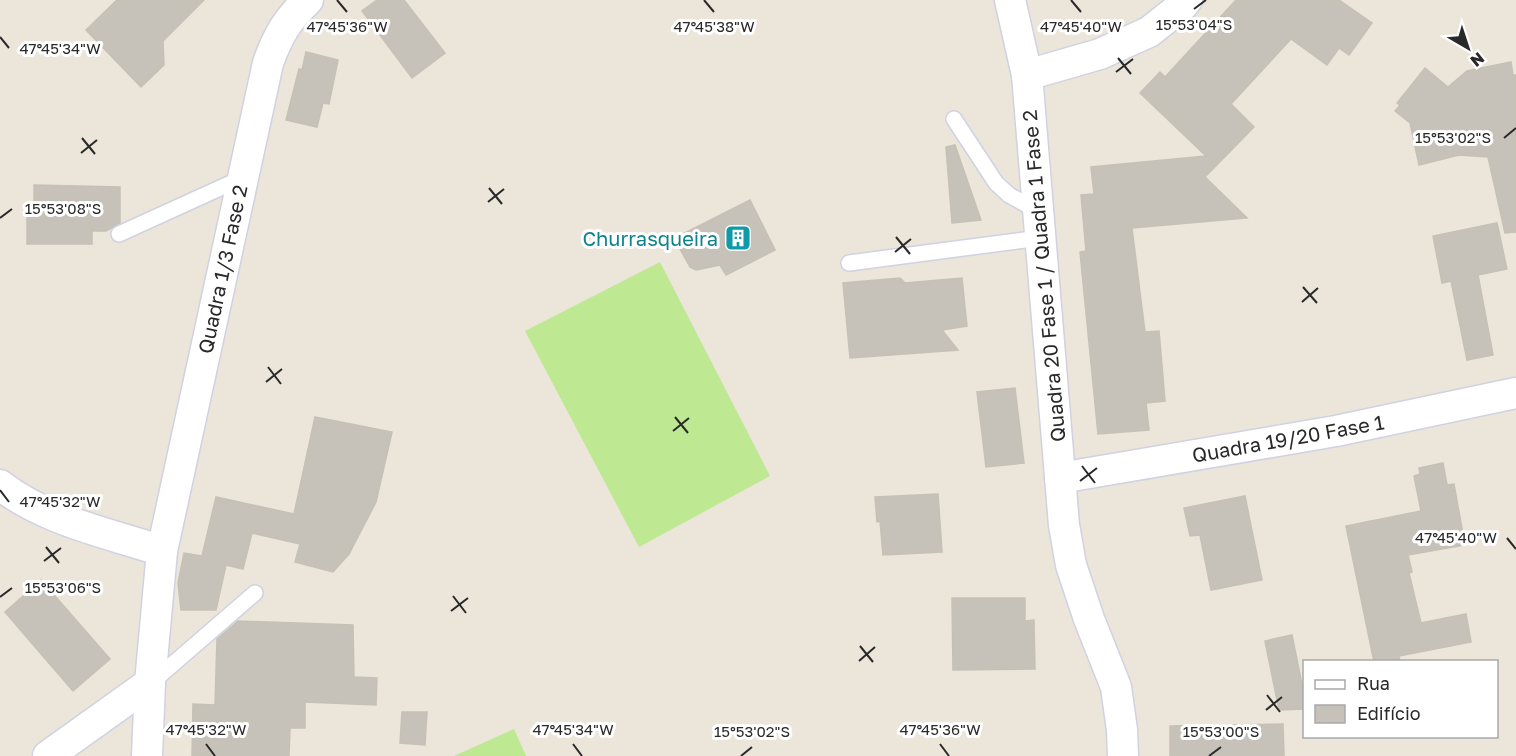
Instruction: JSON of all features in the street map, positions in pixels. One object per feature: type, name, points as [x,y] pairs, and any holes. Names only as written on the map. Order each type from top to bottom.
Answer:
[{"type":"street","name":"Quadra 1/3 Fase 2","points":[[147,756],[150,683],[162,551],[268,63],[278,36],[291,17],[308,0]]},
{"type":"street","name":"Quadra 20 Fase 1 / Quadra 1 Fase 2","points":[[1010,0],[1027,75],[1064,525],[1071,565],[1116,687],[1123,743]]},
{"type":"street","points":[[1027,75],[1100,54],[1149,32],[1187,0]]},
{"type":"street","name":"Quadra 19/20 Fase 1","points":[[1060,478],[1336,431],[1516,393]]},
{"type":"street","points":[[0,485],[17,498],[64,520],[162,551]]},
{"type":"street","points":[[48,756],[150,683]]},
{"type":"lane","points":[[954,119],[996,183],[1039,225]]},
{"type":"lane","points":[[119,234],[242,178]]},
{"type":"lane","points":[[849,263],[1039,225]]},
{"type":"lane","points":[[150,683],[255,592]]},
{"type":"green space","points":[[660,262],[770,476],[639,547],[525,331]]},
{"type":"green space","points":[[514,729],[526,756],[454,756]]},
{"type":"building","points":[[117,0],[204,0],[163,41],[164,65],[141,87],[86,30]]},
{"type":"building","points":[[377,0],[404,0],[445,53],[412,78],[362,11]]},
{"type":"building","points":[[1236,0],[1339,0],[1372,23],[1349,55],[1339,48],[1327,65],[1291,39],[1231,104],[1254,127],[1205,177],[1247,218],[1132,228],[1145,332],[1159,331],[1165,401],[1146,403],[1149,430],[1098,434],[1080,252],[1086,251],[1081,195],[1094,194],[1091,167],[1206,156],[1140,93],[1160,72],[1165,77]]},
{"type":"building","points":[[306,52],[338,60],[329,104],[323,103],[317,127],[286,120],[299,69],[302,70]]},
{"type":"building","points":[[1511,62],[1513,75],[1516,75],[1516,232],[1505,233],[1488,157],[1459,155],[1419,165],[1410,123],[1395,111],[1400,105],[1397,103],[1425,68],[1448,87],[1467,71]]},
{"type":"building","points":[[955,145],[981,220],[952,223],[946,147]]},
{"type":"building","points":[[34,185],[120,187],[120,223],[106,231],[92,231],[92,244],[27,244],[27,207],[34,207]]},
{"type":"building","name":"Churrasqueira","points":[[750,200],[775,250],[726,275],[720,265],[696,270],[690,267],[680,249],[677,237]]},
{"type":"building","points":[[1497,223],[1507,269],[1478,275],[1493,355],[1467,360],[1451,281],[1442,283],[1433,236]]},
{"type":"building","points":[[900,278],[905,283],[962,278],[967,326],[942,330],[958,350],[850,358],[843,283]]},
{"type":"building","points":[[1015,388],[1024,463],[986,467],[977,392]]},
{"type":"building","points":[[315,417],[392,432],[376,502],[349,554],[333,572],[295,562],[300,544],[252,533],[243,569],[226,565],[216,610],[181,610],[178,583],[184,553],[202,556],[216,497],[294,514]]},
{"type":"building","points":[[1443,463],[1447,485],[1454,484],[1465,545],[1408,555],[1412,572],[1409,573],[1421,623],[1466,614],[1471,642],[1399,656],[1400,660],[1374,660],[1346,526],[1421,511],[1414,476],[1420,474],[1419,468]]},
{"type":"building","points":[[938,494],[942,552],[883,555],[875,497]]},
{"type":"building","points":[[1245,496],[1262,580],[1211,590],[1200,535],[1190,536],[1184,508]]},
{"type":"building","points":[[41,580],[110,659],[73,691],[5,612]]},
{"type":"building","points":[[952,598],[1025,598],[1025,621],[1034,620],[1035,669],[953,670]]},
{"type":"building","points":[[238,621],[353,625],[354,677],[377,678],[376,705],[305,702],[305,728],[290,728],[289,756],[192,756],[193,704],[215,705],[217,639]]},
{"type":"building","points":[[1292,635],[1303,689],[1303,709],[1279,710],[1265,641]]},
{"type":"building","points":[[402,712],[427,712],[425,745],[400,743]]},
{"type":"building","points":[[1283,724],[1284,756],[1170,756],[1170,726]]},
{"type":"place","name":"Churrasqueira","points":[[738,238]]}]
